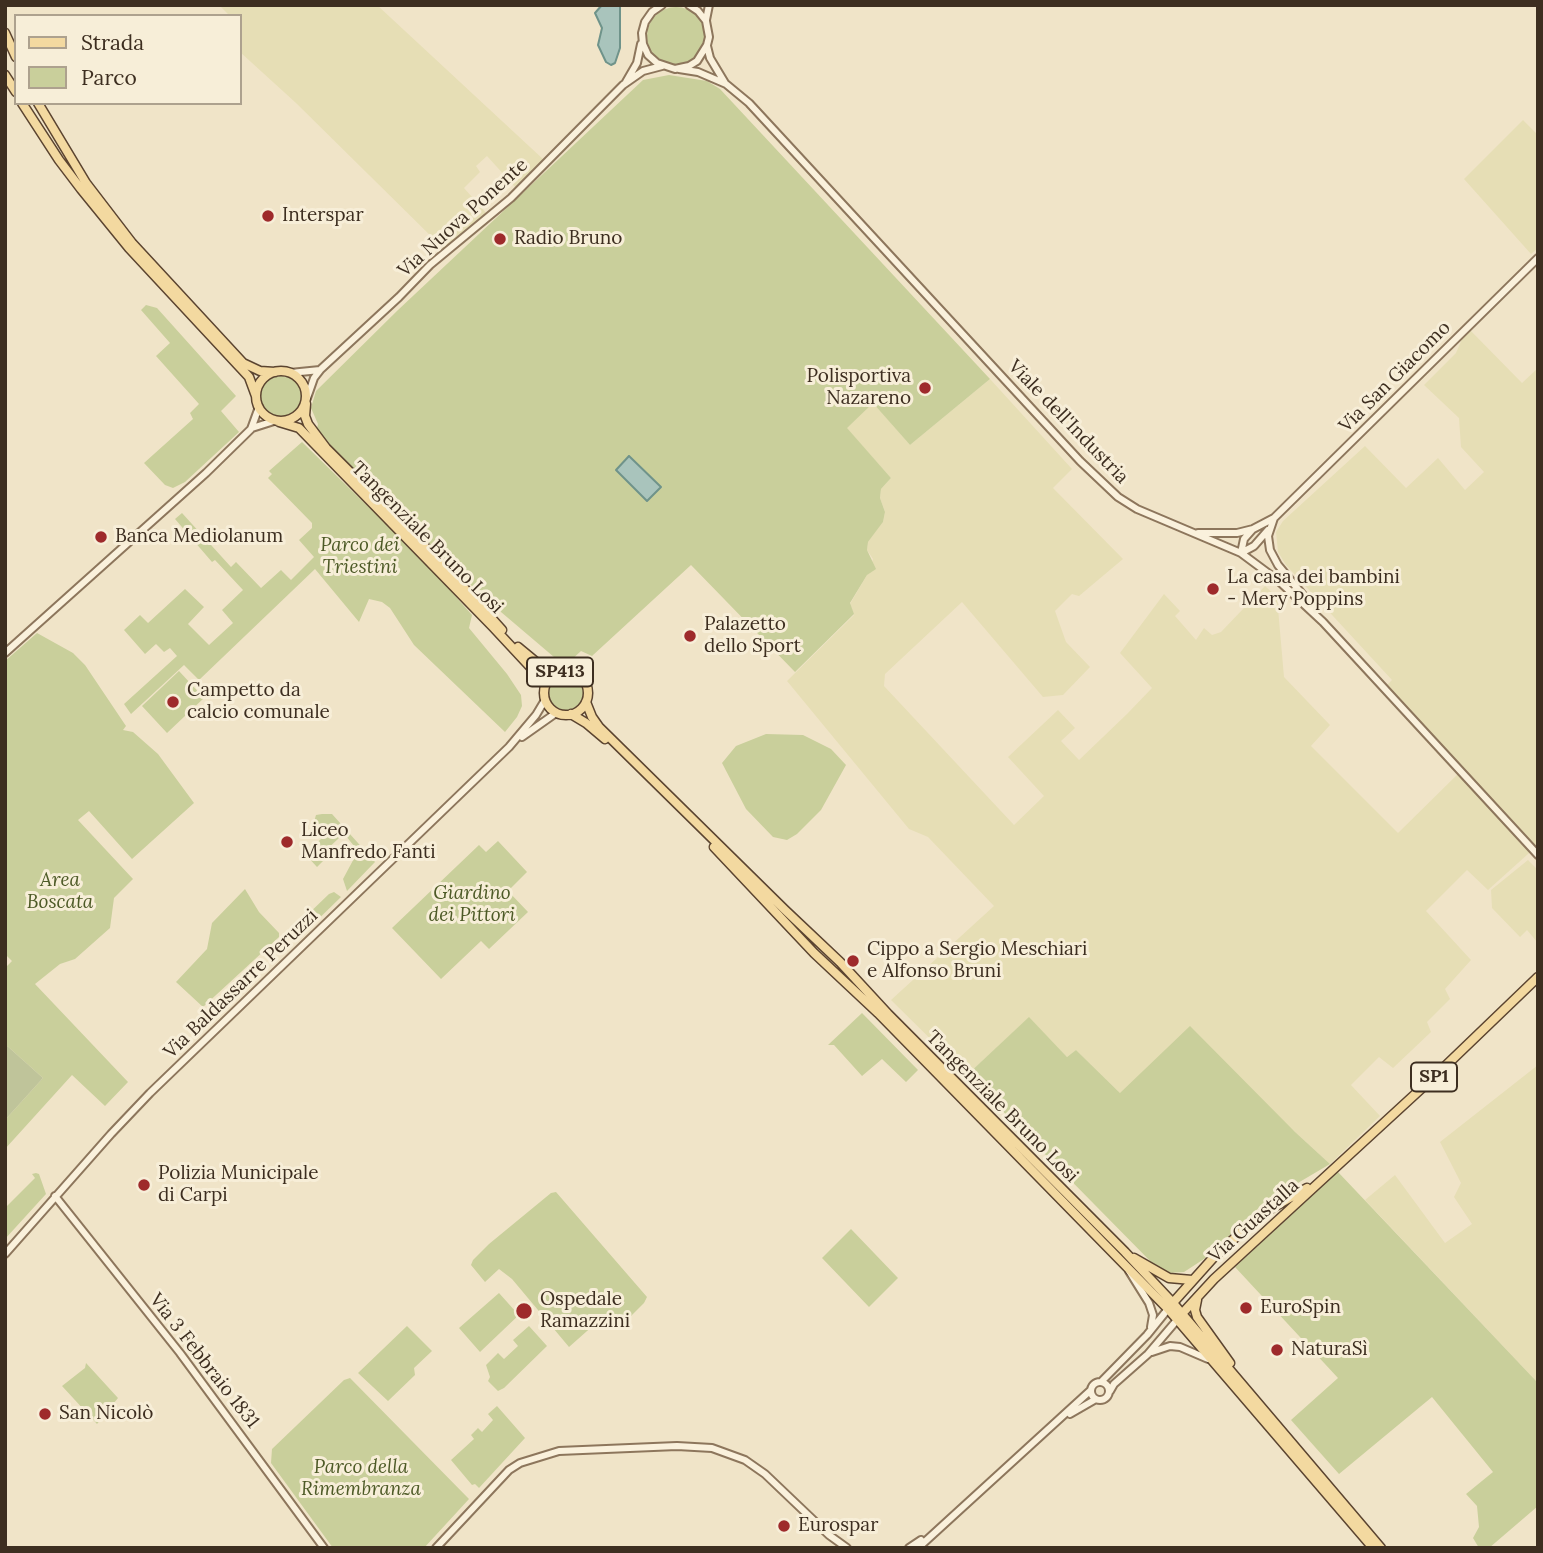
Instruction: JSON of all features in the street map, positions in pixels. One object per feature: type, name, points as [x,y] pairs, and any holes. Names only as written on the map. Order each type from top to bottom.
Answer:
[{"type":"main road","points":[[5,33],[14,53]]},
{"type":"main road","points":[[23,105],[59,160],[129,248],[249,377],[258,407]]},
{"type":"main road","points":[[39,105],[86,183],[132,243],[247,366],[263,372],[290,373]]},
{"type":"main road","points":[[256,396],[261,381],[275,372]]},
{"type":"main road","name":"Tangenziale Bruno Losi","points":[[290,373],[303,383],[305,416],[312,431],[339,462],[446,568],[523,652],[555,673]]},
{"type":"main road","points":[[276,421],[297,417],[306,401]]},
{"type":"main road","name":"Tangenziale Bruno Losi","points":[[258,407],[266,417],[299,428],[490,624],[545,686]]},
{"type":"main road","name":"SP413","points":[[568,671],[580,676],[587,687],[586,702],[578,711],[571,714],[556,713],[545,700],[545,686],[555,673],[568,671]]},
{"type":"main road","name":"Tangenziale Bruno Losi","points":[[586,702],[592,717],[616,744],[840,962],[888,1014],[1125,1252],[1180,1317],[1213,1362],[1373,1548]]},
{"type":"main road","name":"Tangenziale Bruno Losi","points":[[571,714],[586,723],[643,774],[814,953],[878,1013],[1127,1266],[1171,1306]]},
{"type":"main road","name":"Via Guastalla","points":[[1180,1317],[1199,1293],[1445,1067],[1538,977]]},
{"type":"main road","name":"Via Guastalla","points":[[1171,1306],[1217,1254],[1260,1215],[1331,1172]]},
{"type":"main road","points":[[1260,1215],[1272,1226]]},
{"type":"main road","name":"Via Guastalla","points":[[1125,1252],[1169,1278],[1192,1280]]},
{"type":"main road","points":[[1217,1254],[1228,1266]]},
{"type":"main road","points":[[1199,1293],[1195,1304],[1197,1317],[1228,1360],[1238,1379]]},
{"type":"main road","name":"Tangenziale Bruno Losi","points":[[1180,1317],[1238,1379],[1381,1548]]},
{"type":"street","points":[[647,5],[648,17]]},
{"type":"street","points":[[648,17],[662,5]]},
{"type":"street","points":[[689,5],[698,11],[706,22]]},
{"type":"street","points":[[706,22],[709,5]]},
{"type":"street","name":"Via Nuova Ponente","points":[[623,85],[637,62],[648,17]]},
{"type":"street","name":"Viale dell'Industria","points":[[706,22],[709,58],[726,85]]},
{"type":"street","points":[[642,38],[648,55],[662,66]]},
{"type":"street","points":[[679,69],[697,61],[708,45]]},
{"type":"street","name":"Via Nuova Ponente","points":[[306,401],[314,377],[320,370],[430,265],[511,198],[623,85],[643,71],[662,66]]},
{"type":"street","name":"Viale dell'Industria","points":[[662,66],[698,72],[726,85],[749,103],[1102,483],[1127,504],[1241,553],[1280,582],[1323,622],[1538,855]]},
{"type":"street","name":"Via San Giacomo","points":[[1191,533],[1237,533],[1253,529],[1274,518],[1538,258]]},
{"type":"street","points":[[290,373],[320,370]]},
{"type":"street","points":[[251,429],[258,407]]},
{"type":"street","points":[[5,653],[131,542],[251,429],[276,421]]},
{"type":"street","name":"Via San Giacomo","points":[[1241,553],[1254,546],[1274,518]]},
{"type":"street","points":[[1269,528],[1268,544],[1272,555],[1323,622]]},
{"type":"street","points":[[1241,553],[1244,539],[1253,529]]},
{"type":"street","name":"Via Baldassarre Peruzzi","points":[[5,1254],[150,1093],[509,747],[545,700]]},
{"type":"street","name":"Via Baldassarre Peruzzi","points":[[509,747],[556,713]]},
{"type":"street","name":"Via 3 Febbraio 1831","points":[[55,1196],[178,1351],[324,1548]]},
{"type":"street","points":[[1127,1266],[1151,1309],[1153,1322],[1147,1335]]},
{"type":"street","name":"Via Guastalla","points":[[1102,1381],[1171,1306]]},
{"type":"street","name":"Via Guastalla","points":[[1110,1391],[1114,1384],[1148,1354],[1180,1317]]},
{"type":"street","points":[[1148,1354],[1175,1346],[1198,1353],[1213,1362]]},
{"type":"street","points":[[918,1548],[1056,1423],[1095,1383],[1102,1381],[1108,1386],[1110,1391],[1104,1399],[1096,1399],[1056,1423]]},
{"type":"street","points":[[1091,1390],[1096,1399]]},
{"type":"street","points":[[436,1548],[509,1470],[520,1463],[559,1451],[677,1446],[712,1448],[745,1460],[847,1548]]},
{"type":"street","points":[[909,1548],[935,1532]]},
{"type":"street","points":[[840,1542],[856,1548]]},
{"type":"shaded area","points":[[219,5],[377,5],[544,160],[516,188],[487,156],[476,166],[480,172],[464,188],[487,214],[443,248],[296,103],[242,54],[242,14],[228,14]]},
{"type":"shaded area","points":[[1523,120],[1538,135],[1538,248],[1531,254],[1464,179]]},
{"type":"shaded area","points":[[1470,330],[1522,383],[1538,368],[1538,845],[1488,890],[1467,870],[1426,911],[1471,960],[1445,989],[1450,999],[1427,1022],[1431,1032],[1393,1068],[1379,1057],[1351,1085],[1380,1116],[1330,1164],[1294,1131],[1120,1093],[1076,1050],[1067,1057],[1029,1018],[967,1075],[891,1000],[994,906],[928,837],[909,829],[787,681],[854,615],[850,604],[873,559],[867,550],[868,542],[883,522],[885,512],[880,498],[881,489],[891,478],[846,428],[873,402],[910,445],[990,379],[1072,469],[1053,488],[1123,559],[1079,596],[1072,594],[1055,611],[1066,642],[1090,667],[1063,695],[1043,697],[962,602],[885,674],[884,686],[1014,825],[1044,796],[1008,757],[1058,710],[1075,728],[1061,741],[1079,760],[1152,688],[1120,653],[1164,594],[1180,611],[1175,616],[1196,640],[1204,628],[1212,635],[1221,632],[1265,586],[1277,597],[1284,677],[1330,725],[1311,746],[1398,833],[1463,769],[1385,687],[1392,680],[1286,565],[1278,552],[1276,532],[1283,521],[1365,446],[1406,488],[1438,458],[1465,490],[1484,472],[1461,447],[1459,418],[1424,385],[1456,353],[1462,339]]},
{"type":"shaded area","points":[[1528,860],[1538,870],[1538,943],[1527,930],[1520,937],[1492,908],[1491,890]]},
{"type":"shaded area","points":[[1538,1065],[1538,1383],[1365,1200],[1395,1175],[1445,1243],[1472,1224],[1454,1197],[1461,1183],[1440,1142]]},
{"type":"green space","points":[[676,7],[692,12],[700,20],[705,36],[700,52],[692,60],[676,65],[660,60],[652,52],[647,36],[652,20],[660,12]]},
{"type":"green space","points":[[669,75],[707,81],[720,89],[990,379],[910,445],[873,403],[847,428],[891,478],[881,489],[880,498],[885,512],[883,522],[868,542],[867,550],[876,569],[867,575],[850,603],[854,614],[795,672],[691,565],[592,656],[581,651],[569,662],[561,663],[481,595],[316,432],[318,424],[311,408],[316,391],[398,310],[643,80]]},
{"type":"green space","points":[[146,305],[157,308],[236,396],[221,411],[239,432],[185,482],[173,488],[165,485],[144,463],[193,419],[190,413],[199,404],[156,356],[170,343],[141,310]]},
{"type":"green space","points":[[281,376],[289,377],[295,382],[300,388],[300,404],[295,410],[289,415],[281,416],[273,415],[267,410],[262,404],[261,396],[262,388],[267,382],[273,377]]},
{"type":"green space","name":"Parco dei Triestini","points":[[302,442],[427,564],[472,615],[469,628],[521,695],[522,706],[505,732],[414,645],[390,608],[382,602],[369,599],[359,622],[315,569],[199,680],[184,665],[131,714],[124,704],[177,656],[170,648],[164,652],[156,644],[145,654],[124,630],[140,615],[148,623],[185,589],[204,607],[188,624],[209,645],[233,623],[222,610],[243,590],[215,560],[212,562],[175,519],[182,513],[231,567],[236,562],[261,588],[281,570],[291,580],[314,557],[299,540],[312,528],[312,523],[268,478],[272,474],[269,471]]},
{"type":"green space","name":"Area Boscata","points":[[37,633],[73,653],[85,665],[126,726],[123,730],[133,732],[158,754],[194,803],[132,859],[89,811],[78,820],[133,879],[114,898],[110,928],[75,959],[60,964],[35,984],[128,1082],[105,1106],[72,1075],[5,1149],[5,1120],[43,1078],[5,1044],[5,968],[12,961],[5,954],[5,661]]},
{"type":"green space","name":"Campetto da calcio comunale","points":[[179,671],[204,698],[167,733],[142,706]]},
{"type":"green space","points":[[566,675],[579,680],[584,693],[579,706],[566,711],[553,706],[548,693],[553,680]]},
{"type":"green space","points":[[766,734],[803,735],[831,749],[846,765],[821,810],[797,834],[787,840],[773,837],[746,809],[722,763],[736,746]]},
{"type":"green space","points":[[332,814],[375,862],[347,891],[343,879],[358,851],[346,836],[333,826],[314,822],[316,815]]},
{"type":"green space","points":[[312,829],[334,832],[339,838],[322,854],[326,858],[317,867],[305,854],[321,839]]},
{"type":"green space","name":"Giardino dei Pittori","points":[[498,841],[527,872],[508,891],[528,912],[489,949],[481,941],[441,979],[392,928],[479,845],[486,852]]},
{"type":"green space","points":[[245,889],[259,912],[279,933],[279,937],[203,1007],[176,982],[207,949],[212,923]]},
{"type":"green space","points":[[334,892],[341,897],[302,935],[300,927],[303,919]]},
{"type":"green space","points":[[862,1013],[918,1070],[906,1082],[882,1059],[862,1076],[834,1045],[828,1045]]},
{"type":"green space","points":[[1029,1017],[1067,1057],[1076,1050],[1120,1093],[1190,1026],[1330,1164],[1264,1203],[1204,1259],[1184,1272],[1168,1273],[1157,1268],[967,1075]]},
{"type":"green space","points":[[5,1044],[43,1078],[5,1120]]},
{"type":"green space","points":[[1338,1172],[1538,1383],[1538,1506],[1489,1548],[1479,1548],[1473,1538],[1479,1527],[1477,1506],[1466,1494],[1493,1472],[1432,1397],[1339,1474],[1291,1420],[1338,1378],[1235,1267]]},
{"type":"green space","points":[[32,1174],[39,1174],[46,1194],[5,1239],[5,1208],[35,1178]]},
{"type":"green space","points":[[556,1192],[647,1297],[617,1330],[604,1316],[569,1347],[512,1279],[499,1269],[485,1282],[471,1265],[489,1244],[551,1193]]},
{"type":"green space","points":[[851,1229],[898,1278],[869,1307],[822,1258]]},
{"type":"green space","points":[[499,1293],[516,1312],[521,1313],[480,1352],[459,1328]]},
{"type":"green space","points":[[407,1326],[432,1351],[414,1368],[415,1375],[388,1401],[358,1373]]},
{"type":"green space","points":[[529,1326],[547,1346],[498,1391],[488,1381],[490,1377],[486,1365],[498,1353],[504,1359],[518,1346],[513,1340]]},
{"type":"green space","points":[[86,1363],[118,1398],[97,1424],[62,1386],[85,1368]]},
{"type":"green space","name":"Parco della Rimembranza","points":[[350,1378],[469,1499],[424,1548],[333,1548],[271,1463],[272,1449],[344,1380]]},
{"type":"green space","points":[[497,1406],[525,1438],[479,1488],[475,1484],[472,1485],[451,1460],[474,1439],[471,1435],[478,1428],[482,1432],[493,1420],[488,1414]]},
{"type":"water","points":[[602,5],[620,5],[620,48],[615,63],[611,65],[606,62],[598,45],[602,28],[595,13]]},
{"type":"water","points":[[629,456],[661,487],[647,501],[616,470]]},
{"type":"place","name":"Interspar","points":[[268,216]]},
{"type":"place","name":"Radio Bruno","points":[[500,239]]},
{"type":"place","name":"Polisportiva Nazareno","points":[[925,388]]},
{"type":"place","name":"Banca Mediolanum","points":[[101,537]]},
{"type":"place","name":"La casa dei bambini - Mery Poppins","points":[[1213,589]]},
{"type":"place","name":"Palazetto dello Sport","points":[[690,636]]},
{"type":"place","name":"Campetto da calcio comunale","points":[[173,702]]},
{"type":"place","name":"Liceo Manfredo Fanti","points":[[287,842]]},
{"type":"place","name":"Cippo a Sergio Meschiari e Alfonso Bruni","points":[[853,961]]},
{"type":"place","name":"Polizia Municipale di Carpi","points":[[144,1185]]},
{"type":"place","name":"EuroSpin","points":[[1246,1308]]},
{"type":"place","name":"Ospedale Ramazzini","points":[[524,1311]]},
{"type":"place","name":"NaturaSì","points":[[1277,1350]]},
{"type":"place","name":"San Nicolò","points":[[45,1414]]},
{"type":"place","name":"Eurospar","points":[[784,1526]]}]
